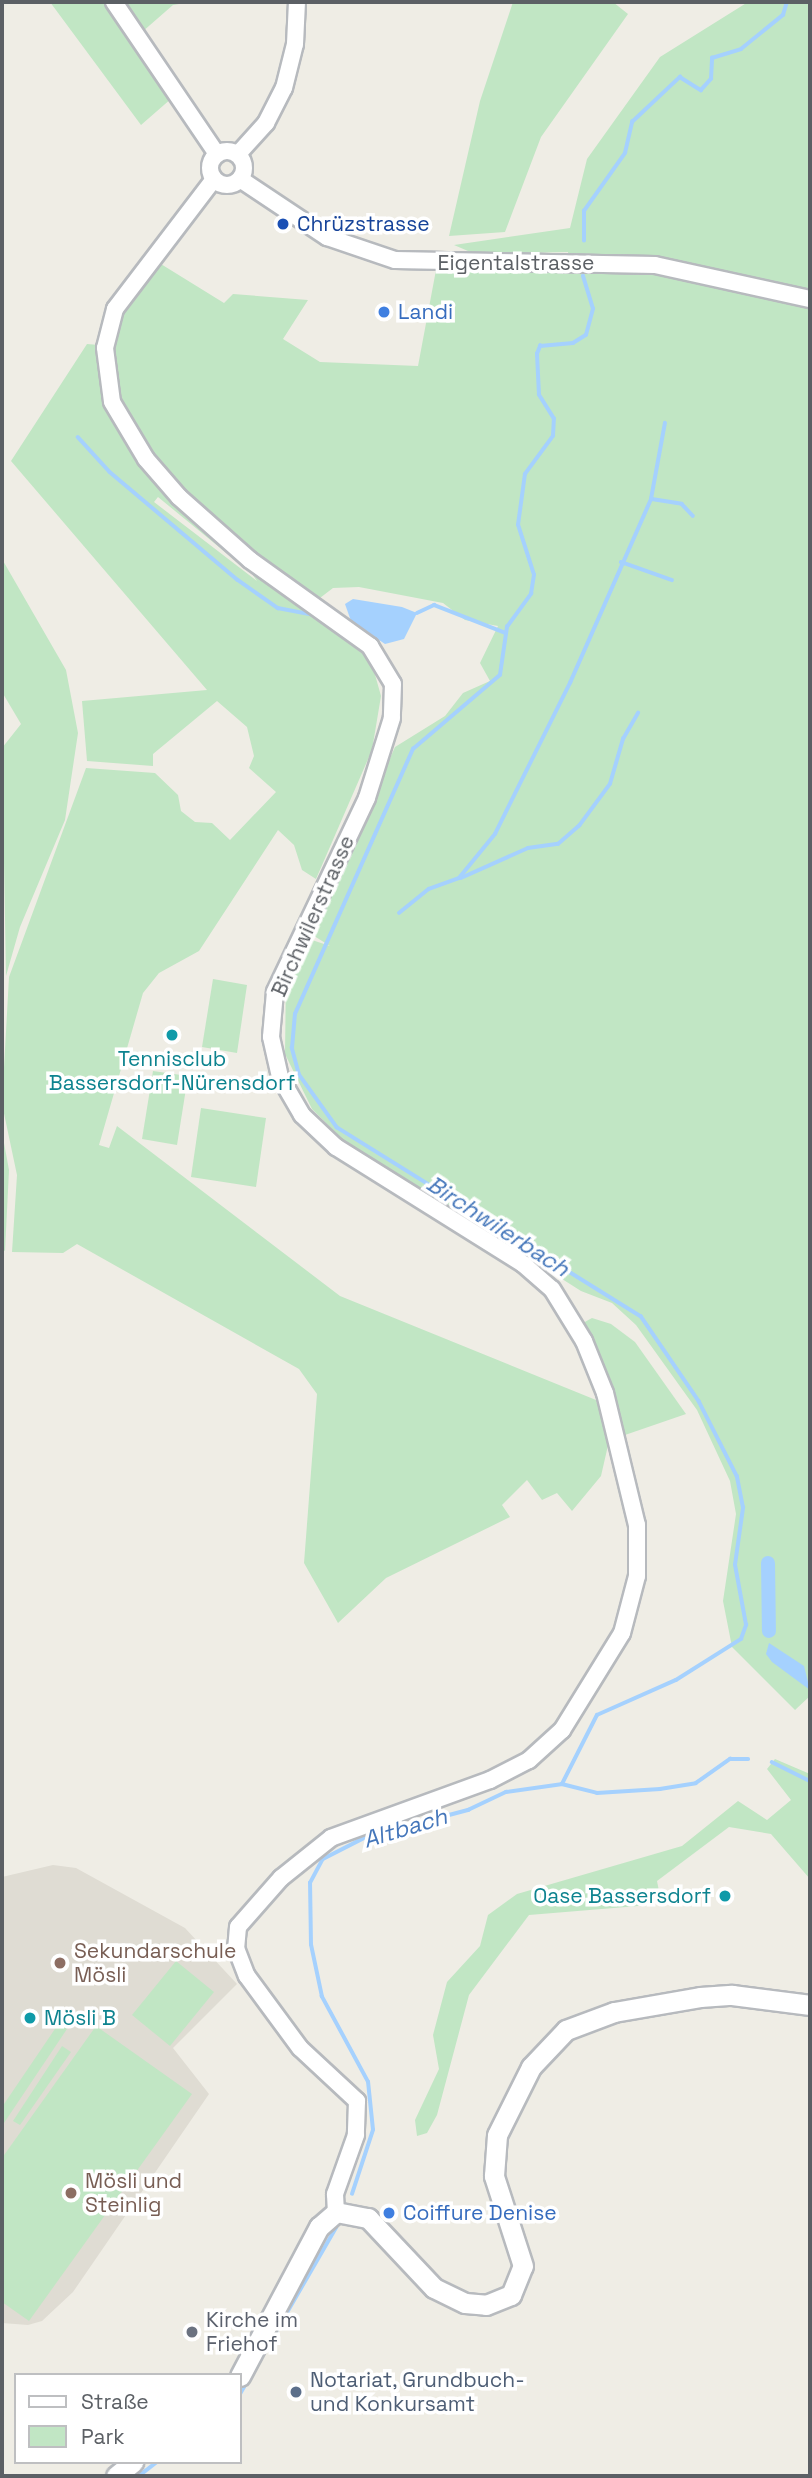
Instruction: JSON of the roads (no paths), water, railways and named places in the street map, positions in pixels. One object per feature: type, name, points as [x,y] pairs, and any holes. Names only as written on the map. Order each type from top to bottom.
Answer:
[{"type":"main road","points":[[242,2373],[319,2227],[336,2212],[368,2218],[434,2288],[465,2304],[502,2301],[519,2285],[523,2266],[494,2176],[497,2135],[531,2067],[553,2040],[597,2017],[700,1997],[732,1995],[810,2005]]},
{"type":"main road","points":[[116,2476],[131,2464]]},
{"type":"street","points":[[114,2],[217,154]]},
{"type":"street","points":[[217,154],[238,154],[265,123],[284,88],[295,44],[297,2]]},
{"type":"street","points":[[217,154],[210,166],[214,179],[225,185],[240,179],[244,169],[238,154]]},
{"type":"street","name":"Birchwilerstrasse","points":[[214,179],[115,309],[105,348],[112,402],[146,459],[216,533],[370,646],[391,675],[392,718],[367,798],[275,992],[271,1037],[280,1077],[302,1115],[336,1147],[523,1264],[564,1306],[595,1367],[619,1437],[636,1512],[637,1576],[632,1605],[610,1658],[575,1714],[546,1747],[490,1780],[331,1838],[281,1878],[238,1927],[236,1948],[247,1976],[300,2048],[357,2101],[356,2135],[335,2194],[336,2212]]},
{"type":"street","name":"Eigentalstrasse","points":[[240,179],[327,237],[395,260],[655,265],[810,299]]},
{"type":"water","points":[[353,599],[402,607],[417,613],[404,639],[385,644],[351,621],[345,604]]},
{"type":"water","points":[[769,1643],[804,1666],[810,1690],[772,1662],[766,1654]]},
{"type":"waterway","name":"Altbach","points":[[584,241],[584,211],[625,153],[632,122],[680,77],[701,90],[711,79],[712,58],[741,49],[783,15],[787,2]]},
{"type":"waterway","name":"Birchwilerbach","points":[[562,1784],[597,1715],[676,1680],[741,1639],[746,1625],[735,1565],[743,1508],[737,1477],[699,1402],[641,1317],[337,1128],[299,1075],[292,1048],[295,1014],[413,749],[500,675],[507,627],[531,594],[534,575],[518,525],[525,474],[553,436],[554,419],[539,395],[537,354],[540,346],[573,343],[586,335],[593,309],[583,277]]},
{"type":"waterway","points":[[399,913],[429,889],[459,878],[495,834],[570,683],[651,499],[665,423]]},
{"type":"waterway","points":[[78,437],[110,472],[238,580],[278,608],[310,614]]},
{"type":"waterway","points":[[652,499],[682,504],[693,516]]},
{"type":"waterway","points":[[621,562],[672,580]]},
{"type":"waterway","points":[[417,613],[434,605],[506,633]]},
{"type":"waterway","points":[[461,878],[528,848],[558,844],[579,826],[610,784],[623,739],[638,713]]},
{"type":"waterway","points":[[768,1563],[769,1631]]},
{"type":"waterway","name":"Altbach","points":[[352,2194],[373,2130],[368,2082],[322,1997],[311,1945],[310,1883],[323,1859],[366,1837],[468,1810],[506,1792],[562,1784],[597,1793],[660,1789],[696,1783],[730,1759],[748,1759]]},
{"type":"waterway","name":"Altbach","points":[[772,1762],[810,1781]]},
{"type":"waterway","name":"Altbach","points":[[242,2391],[336,2228]]},
{"type":"waterway","name":"Altbach","points":[[139,2476],[154,2464]]},
{"type":"place","name":"Chrüzstrasse","points":[[283,224]]},
{"type":"place","name":"Landi","points":[[384,312]]},
{"type":"place","name":"Tennisclub Bassersdorf-Nürensdorf","points":[[172,1035]]},
{"type":"place","name":"Oase Bassersdorf","points":[[725,1896]]},
{"type":"place","name":"Sekundarschule Mösli","points":[[60,1963]]},
{"type":"place","name":"Mösli B","points":[[30,2018]]},
{"type":"place","name":"Mösli und Steinlig","points":[[71,2193]]},
{"type":"place","name":"Coiffure Denise","points":[[389,2213]]},
{"type":"place","name":"Kirche im Friehof","points":[[192,2332]]},
{"type":"place","name":"Notariat, Grundbuch- und Konkursamt","points":[[296,2392]]}]
